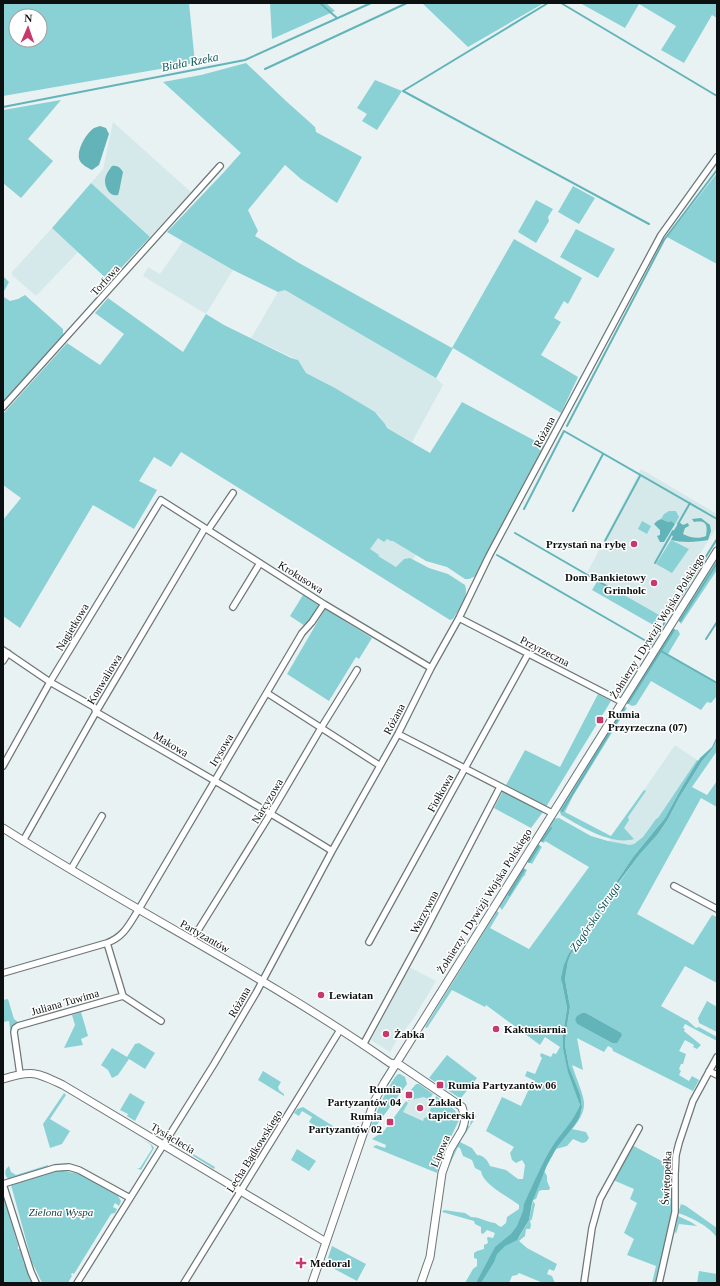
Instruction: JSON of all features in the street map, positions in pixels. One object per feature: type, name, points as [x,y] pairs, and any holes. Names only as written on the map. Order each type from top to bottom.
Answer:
[{"type":"street","name":"Różana","points":[[77,1283],[214,1064],[262,981],[379,765],[398,734],[431,668],[459,618],[489,556],[658,241],[717,157]]},
{"type":"street","name":"Torfowa","points":[[3,407],[220,166]]},
{"type":"street","name":"Konwaliowa","points":[[23,841],[96,712],[207,529],[233,493]]},
{"type":"street","name":"Krokusowa","points":[[161,500],[324,604],[431,668]]},
{"type":"street","name":"Nagietkowa","points":[[3,764],[50,682],[161,500]]},
{"type":"street","name":"Żołnierzy I Dywizji Wojska Polskiego","points":[[312,1283],[374,1102],[384,1083],[717,551]]},
{"type":"street","points":[[233,607],[260,563]]},
{"type":"street","name":"Irysowa","points":[[3,973],[107,943],[123,934],[302,633],[312,622],[324,604]]},
{"type":"street","name":"Przyrzeczna","points":[[459,618],[622,702]]},
{"type":"street","name":"Makowa","points":[[5,652],[50,682],[94,707],[96,712],[214,782],[272,813],[332,851]]},
{"type":"street","points":[[3,661],[5,652]]},
{"type":"street","name":"Fiołkowa","points":[[369,942],[528,654]]},
{"type":"street","name":"Narcyzowa","points":[[192,940],[272,813],[321,728],[357,670]]},
{"type":"street","points":[[267,693],[379,765]]},
{"type":"street","points":[[398,734],[552,813]]},
{"type":"street","name":"Warzywna","points":[[363,1045],[424,933],[500,787]]},
{"type":"street","points":[[71,869],[102,816]]},
{"type":"street","name":"Partyzantów","points":[[3,828],[262,981],[390,1063],[395,1064]]},
{"type":"street","points":[[674,886],[717,909]]},
{"type":"street","points":[[107,943],[123,996],[161,1021]]},
{"type":"street","name":"Juliana Tuwima","points":[[20,1074],[14,1032],[15,1028],[123,996]]},
{"type":"street","name":"Lecha Bądkowskiego","points":[[184,1283],[340,1030]]},
{"type":"street","name":"Świętopełka","points":[[659,1283],[674,1212],[674,1174],[679,1143],[693,1101],[717,1057]]},
{"type":"street","name":"Lipowa","points":[[395,1064],[400,1065],[425,1081],[462,1107],[465,1118],[462,1130],[450,1150],[442,1173],[430,1257],[421,1283]]},
{"type":"street","points":[[709,1071],[717,1075]]},
{"type":"street","name":"Tysiąclecia","points":[[3,1079],[20,1074],[31,1073],[41,1074],[63,1085],[326,1242]]},
{"type":"street","points":[[584,1283],[592,1228],[600,1199],[639,1128]]},
{"type":"street","points":[[36,1283],[31,1272],[3,1184],[55,1168],[69,1167],[79,1170],[130,1198]]},
{"type":"shaded area","points":[[113,122],[191,192],[150,237],[91,183],[103,169]]},
{"type":"shaded area","points":[[52,228],[78,252],[36,296],[12,275],[12,272]]},
{"type":"shaded area","points":[[183,241],[233,270],[206,314],[143,276],[148,267],[160,274]]},
{"type":"shaded area","points":[[285,289],[435,377],[443,385],[412,442],[387,428],[379,415],[335,388],[306,373],[298,360],[251,338],[278,292]]},
{"type":"shaded area","points":[[641,469],[717,514],[717,527],[661,616],[587,573]]},
{"type":"shaded area","points":[[378,529],[417,553],[398,583],[359,560]]},
{"type":"shaded area","points":[[675,745],[697,760],[634,854],[608,842]]},
{"type":"shaded area","points":[[409,967],[436,981],[412,1021],[398,1038],[390,1052],[371,1040]]},
{"type":"shaded area","points":[[424,1097],[433,1103],[427,1117],[423,1121],[403,1112],[409,1100]]},
{"type":"green space","points":[[3,3],[189,3],[195,63],[3,96]]},
{"type":"green space","points":[[270,3],[326,3],[335,11],[272,39]]},
{"type":"green space","points":[[422,3],[544,3],[468,47]]},
{"type":"green space","points":[[580,3],[717,3],[717,18],[712,15],[684,63],[661,50],[676,26],[639,4],[625,28]]},
{"type":"green space","points":[[246,63],[315,127],[316,132],[362,157],[337,203],[301,179],[285,165],[248,210],[258,231],[255,236],[299,263],[452,348],[514,239],[582,278],[568,304],[564,301],[554,318],[561,322],[541,355],[578,377],[561,413],[453,348],[436,378],[285,290],[278,292],[233,270],[167,232],[241,153],[163,82],[201,75]]},
{"type":"green space","points":[[375,80],[402,91],[377,130],[362,121],[367,114],[357,108]]},
{"type":"green space","points":[[61,100],[28,139],[53,161],[21,198],[3,183],[3,110]]},
{"type":"green space","points":[[717,173],[717,264],[667,237]]},
{"type":"green space","points":[[91,183],[150,237],[109,281],[52,228]]},
{"type":"green space","points":[[573,186],[595,198],[579,224],[558,212]]},
{"type":"green space","points":[[536,200],[553,209],[548,217],[549,221],[536,243],[518,232]]},
{"type":"green space","points":[[576,229],[615,249],[598,278],[560,257]]},
{"type":"green space","points":[[3,276],[9,282],[3,293]]},
{"type":"green space","points":[[3,293],[4,297],[10,301],[25,295],[63,329],[63,336],[3,403]]},
{"type":"green space","points":[[108,298],[183,352],[206,314],[224,325],[298,360],[306,373],[335,388],[375,412],[387,428],[430,453],[462,402],[545,446],[514,506],[488,550],[476,576],[465,579],[447,567],[426,561],[393,541],[387,539],[384,542],[378,538],[370,549],[379,555],[378,556],[396,567],[404,559],[410,558],[429,568],[448,574],[465,585],[465,598],[453,619],[450,620],[181,452],[171,467],[154,457],[139,481],[157,490],[134,529],[93,505],[20,628],[3,616],[3,520],[21,498],[3,485],[3,414],[67,343],[100,365],[124,334],[95,313]]},
{"type":"green space","points":[[669,511],[676,511],[679,517],[675,524],[671,521],[668,522],[661,519],[664,514]]},
{"type":"green space","points":[[642,521],[651,526],[647,534],[638,529]]},
{"type":"green space","points":[[671,540],[689,549],[672,573],[656,564]]},
{"type":"green space","points":[[717,556],[717,570],[681,624],[678,619]]},
{"type":"green space","points":[[598,580],[661,616],[655,626],[592,590]]},
{"type":"green space","points":[[303,595],[319,605],[305,626],[290,616]]},
{"type":"green space","points":[[325,609],[372,638],[359,659],[356,657],[329,701],[287,674]]},
{"type":"green space","points":[[673,629],[678,630],[680,634],[668,654],[717,682],[717,697],[711,703],[707,702],[701,710],[651,681],[636,705],[632,706],[627,703],[638,686],[636,685]]},
{"type":"green space","points":[[598,694],[611,701],[546,807],[506,785],[525,750],[560,767]]},
{"type":"green space","points":[[624,706],[627,708],[573,796],[565,812],[611,836],[644,790],[646,791],[628,817],[629,820],[624,828],[634,839],[616,840],[596,834],[561,815],[559,809]]},
{"type":"green space","points":[[717,740],[717,751],[692,787],[707,795],[717,781],[717,807],[701,798],[637,914],[693,945],[712,915],[717,917],[717,983],[685,966],[661,1006],[687,1020],[696,1028],[699,1027],[717,1037],[717,1041],[685,1024],[683,1028],[685,1029],[684,1031],[701,1045],[697,1049],[693,1047],[694,1045],[685,1040],[679,1051],[686,1054],[683,1064],[681,1064],[679,1069],[681,1071],[679,1075],[689,1081],[692,1076],[699,1080],[693,1091],[613,1051],[612,1048],[608,1046],[604,1052],[577,1038],[583,1070],[572,1065],[582,1094],[584,1106],[581,1117],[572,1129],[586,1132],[589,1138],[586,1142],[582,1143],[573,1139],[567,1146],[556,1149],[539,1182],[518,1239],[529,1220],[533,1201],[535,1204],[532,1219],[530,1221],[530,1229],[526,1229],[525,1236],[519,1241],[527,1248],[557,1264],[554,1271],[549,1269],[547,1274],[552,1276],[555,1283],[543,1283],[519,1273],[512,1276],[509,1283],[465,1283],[473,1269],[477,1266],[477,1259],[474,1258],[474,1253],[484,1249],[484,1245],[488,1243],[487,1238],[493,1238],[495,1233],[487,1230],[483,1234],[481,1233],[481,1227],[475,1224],[474,1221],[442,1212],[444,1210],[465,1213],[471,1217],[495,1223],[501,1227],[506,1223],[507,1217],[519,1209],[519,1205],[491,1186],[486,1181],[481,1171],[475,1168],[472,1160],[463,1156],[460,1148],[458,1147],[449,1166],[447,1165],[468,1126],[470,1126],[471,1118],[476,1115],[476,1117],[460,1142],[472,1148],[477,1155],[484,1157],[490,1166],[506,1170],[518,1179],[523,1179],[525,1165],[522,1160],[516,1163],[512,1160],[510,1153],[514,1147],[486,1131],[502,1097],[521,1106],[529,1089],[530,1090],[535,1081],[525,1076],[527,1071],[535,1074],[542,1058],[540,1056],[541,1053],[551,1057],[553,1053],[556,1054],[560,1047],[545,1037],[540,1045],[486,1005],[485,1007],[452,990],[427,1028],[425,1027],[497,911],[499,913],[490,928],[529,949],[589,867],[545,841],[544,843],[540,841],[552,819],[559,818],[591,836],[608,841],[630,845],[634,844],[643,837],[658,818],[697,760],[699,761],[682,787],[665,818],[633,857],[569,953],[562,983],[567,1008],[563,1034],[563,1049],[580,1105],[578,1110],[581,1112],[582,1105],[569,1067],[565,1045],[570,1007],[565,979],[568,961],[571,954],[613,891],[640,854],[658,834],[702,761],[713,748]],"holes":[[[582,1013],[586,1013],[620,1032],[612,1043],[577,1024],[575,1020]]]},
{"type":"green space","points":[[503,791],[543,812],[531,828],[494,808]]},
{"type":"green space","points":[[537,844],[542,847],[532,864],[526,860]]},
{"type":"green space","points":[[522,867],[527,870],[526,874],[502,910],[498,905]]},
{"type":"green space","points":[[8,999],[14,1019],[18,1022],[25,1020],[13,1025],[13,1053],[9,1021],[3,1022],[3,1000]]},
{"type":"green space","points":[[707,1001],[717,1007],[717,1032],[699,1023],[698,1018]]},
{"type":"green space","points":[[81,1012],[88,1036],[81,1039],[83,1045],[64,1048],[75,1025],[72,1015]]},
{"type":"green space","points":[[139,1043],[155,1053],[145,1069],[129,1059],[118,1075],[112,1078],[108,1070],[101,1065],[112,1048],[127,1057],[135,1044]]},
{"type":"green space","points":[[447,1055],[477,1078],[461,1098],[429,1078]]},
{"type":"green space","points":[[263,1071],[281,1082],[278,1087],[284,1096],[258,1080]]},
{"type":"green space","points":[[398,1074],[405,1077],[407,1084],[370,1132],[373,1120],[381,1102]]},
{"type":"green space","points":[[416,1084],[419,1084],[433,1094],[429,1100],[424,1097],[408,1101],[412,1092],[410,1091]]},
{"type":"green space","points":[[64,1093],[66,1095],[50,1119],[70,1131],[62,1144],[50,1148],[43,1124]]},
{"type":"green space","points":[[130,1093],[145,1102],[135,1121],[127,1116],[128,1114],[120,1110]]},
{"type":"green space","points":[[436,1096],[440,1099],[436,1105],[439,1107],[443,1101],[455,1111],[459,1120],[441,1158],[437,1173],[373,1147],[376,1145],[385,1148],[386,1145],[372,1139],[384,1131],[406,1101],[408,1103],[403,1112],[423,1121],[424,1118],[427,1117]]},
{"type":"green space","points":[[303,1107],[336,1128],[331,1136],[309,1122],[312,1117],[302,1111],[299,1116],[294,1113],[297,1109]]},
{"type":"green space","points":[[142,1139],[152,1145],[154,1148],[141,1170],[137,1168],[140,1168],[152,1149],[151,1145]]},
{"type":"green space","points":[[176,1143],[215,1167],[214,1169],[176,1145]]},
{"type":"green space","points":[[632,1145],[669,1165],[672,1151],[669,1192],[673,1208],[656,1283],[652,1283],[656,1266],[627,1255],[634,1239],[624,1233],[637,1203],[630,1199],[634,1189],[613,1180]]},
{"type":"green space","points":[[297,1149],[316,1161],[309,1171],[291,1160]]},
{"type":"green space","points":[[48,1165],[48,1168],[11,1180],[5,1175],[5,1171],[9,1166],[11,1172],[16,1175]]},
{"type":"green space","name":"Zielona Wyspa","points":[[63,1171],[81,1174],[118,1195],[121,1201],[119,1206],[115,1203],[113,1207],[117,1209],[115,1213],[111,1214],[74,1274],[72,1273],[69,1283],[42,1283],[32,1262],[11,1185],[51,1172]]},
{"type":"green space","points":[[544,1171],[550,1188],[549,1190],[539,1191],[536,1199],[533,1200]]},
{"type":"green space","points":[[3,1194],[18,1249],[20,1249],[24,1264],[26,1265],[33,1283],[3,1283]]},
{"type":"green space","points":[[681,1204],[717,1228],[717,1238],[705,1226],[678,1213]]},
{"type":"green space","points":[[678,1216],[697,1226],[679,1224],[676,1234],[675,1231]]},
{"type":"green space","points":[[332,1246],[366,1264],[357,1281],[327,1265],[325,1267]]},
{"type":"green space","points":[[699,1271],[717,1274],[717,1283],[697,1283]]},
{"type":"water","points":[[100,126],[106,128],[109,134],[99,165],[92,170],[80,161],[79,153],[82,143],[91,130]]},
{"type":"water","points":[[112,166],[118,167],[123,172],[118,195],[113,195],[110,193],[105,184],[106,175]]},
{"type":"water","points":[[701,518],[710,525],[711,531],[708,540],[680,542],[671,540],[673,536],[671,535],[679,522],[683,525],[688,523],[689,526],[685,528],[683,534],[694,538],[706,536],[707,528],[704,522],[694,522],[692,519]]},
{"type":"water","points":[[661,519],[668,522],[671,521],[675,524],[664,542],[660,542],[657,536],[660,535],[660,530],[654,524]]},
{"type":"water","name":"Zagórska Struga","points":[[717,736],[717,740],[713,748],[702,761],[658,834],[640,854],[613,890],[571,954],[568,961],[565,979],[570,1007],[565,1045],[569,1067],[580,1095],[582,1107],[579,1118],[557,1147],[547,1165],[532,1203],[529,1220],[517,1240],[505,1246],[497,1254],[494,1262],[481,1283],[476,1283],[495,1247],[511,1234],[517,1226],[524,1204],[544,1161],[552,1147],[571,1122],[580,1105],[568,1072],[563,1049],[563,1034],[567,1008],[561,978],[569,953],[633,857],[665,818],[700,758],[712,747]]},
{"type":"water","points":[[582,1013],[586,1013],[620,1032],[622,1035],[617,1043],[612,1043],[577,1024],[575,1020],[577,1016]]},
{"type":"waterway","points":[[320,3],[337,18]]},
{"type":"waterway","name":"Biała Rzeka","points":[[3,107],[245,60],[371,3]]},
{"type":"waterway","points":[[265,69],[407,3]]},
{"type":"waterway","points":[[548,3],[403,91],[649,224]]},
{"type":"waterway","points":[[561,3],[717,96]]},
{"type":"waterway","points":[[567,426],[664,240],[717,170]]},
{"type":"waterway","points":[[524,509],[564,431],[717,519]]},
{"type":"waterway","points":[[573,511],[603,454]]},
{"type":"waterway","points":[[605,541],[640,476]]},
{"type":"waterway","points":[[678,524],[690,503]]},
{"type":"waterway","points":[[655,563],[673,531]]},
{"type":"waterway","points":[[515,533],[617,592]]},
{"type":"waterway","points":[[671,612],[717,539]]},
{"type":"waterway","points":[[497,555],[646,641]]},
{"type":"waterway","points":[[680,621],[717,563]]},
{"type":"waterway","points":[[651,644],[665,622]]},
{"type":"waterway","points":[[706,639],[717,622]]},
{"type":"waterway","points":[[628,703],[674,630]]},
{"type":"waterway","points":[[661,651],[717,683]]},
{"type":"waterway","points":[[562,811],[624,709]]},
{"type":"waterway","points":[[542,841],[551,828]]},
{"type":"waterway","points":[[529,862],[539,846]]},
{"type":"waterway","points":[[509,895],[524,870]]},
{"type":"place","name":"Przystań na rybę","points":[[634,544]]},
{"type":"place","name":"Dom Bankietowy Grinholc","points":[[654,583]]},
{"type":"place","name":"Rumia Przyrzeczna (07)","points":[[600,720]]},
{"type":"place","name":"Lewiatan","points":[[321,995]]},
{"type":"place","name":"Kaktusiarnia","points":[[496,1029]]},
{"type":"place","name":"Żabka","points":[[386,1034]]},
{"type":"place","name":"Rumia Partyzantów 06","points":[[440,1085]]},
{"type":"place","name":"Rumia Partyzantów 04","points":[[409,1095]]},
{"type":"place","name":"Zakład tapicerski","points":[[420,1108]]},
{"type":"place","name":"Rumia Partyzantów 02","points":[[390,1122]]},
{"type":"place","name":"Medoral","points":[[301,1263]]}]
